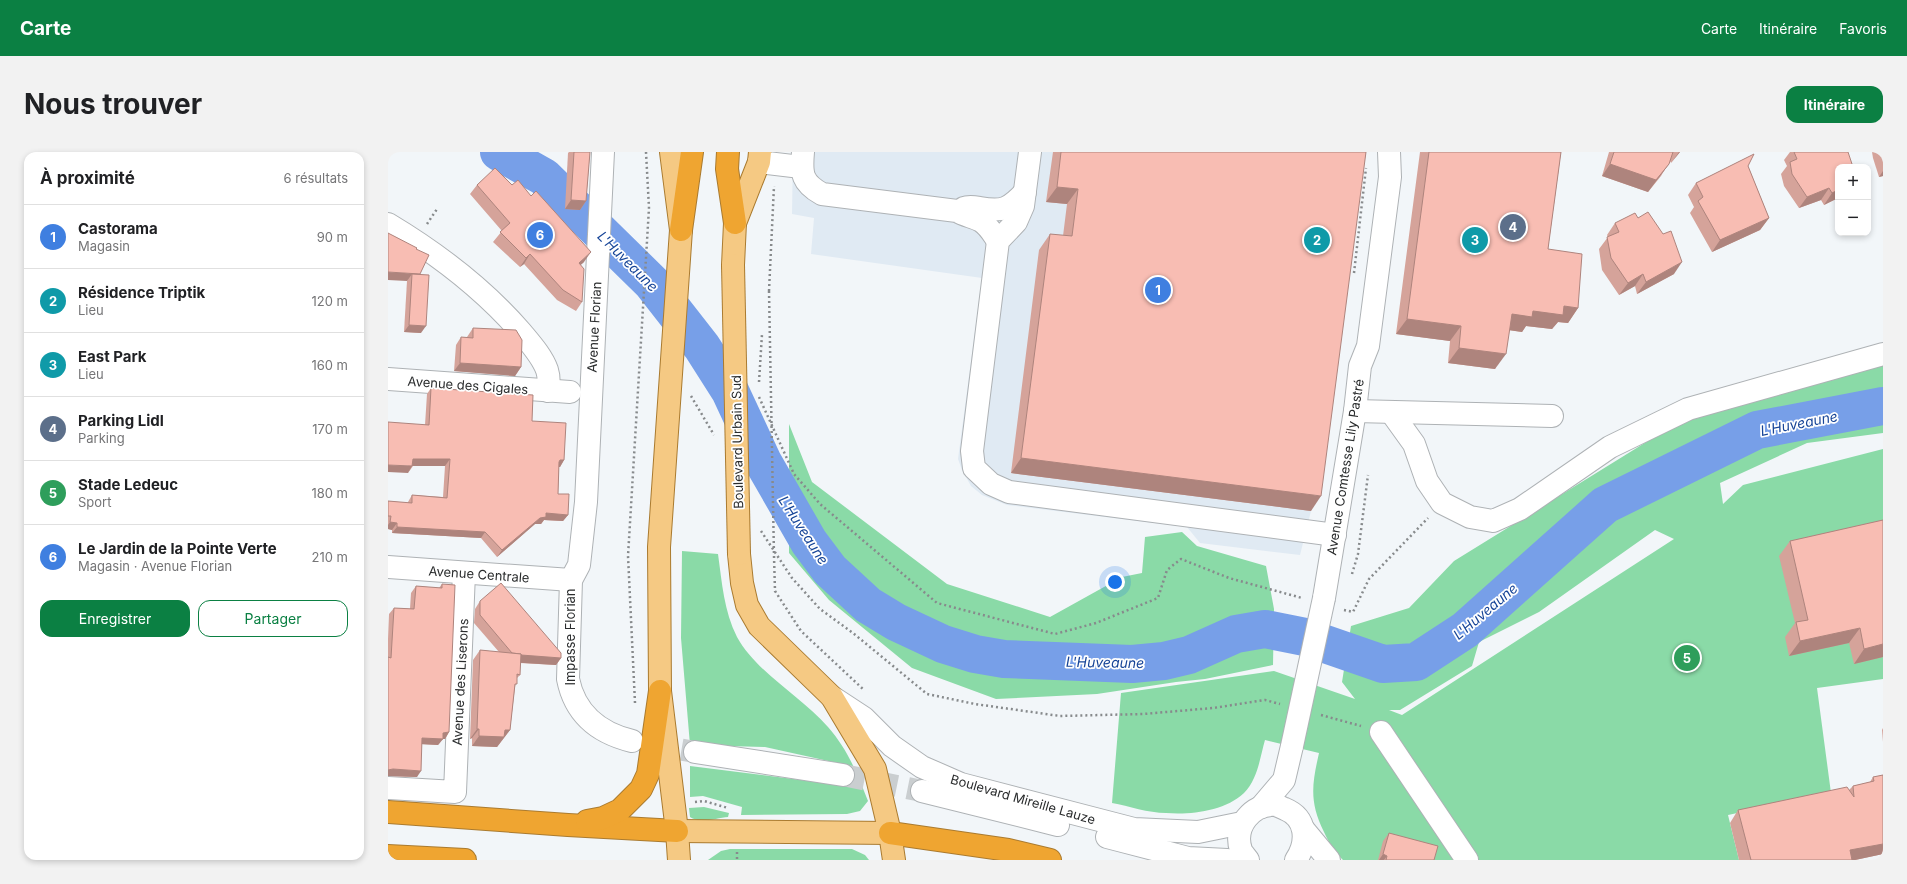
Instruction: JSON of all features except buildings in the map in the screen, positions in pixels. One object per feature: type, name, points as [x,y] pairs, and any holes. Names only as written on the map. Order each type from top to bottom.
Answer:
[{"type":"highway","points":[[681,230],[692,152]]},
{"type":"highway","name":"Boulevard Urbain Sud","points":[[728,152],[727,169],[735,223]]},
{"type":"highway","points":[[568,825],[603,818],[620,810],[641,789],[648,774],[660,691]]},
{"type":"highway","points":[[388,812],[677,831]]},
{"type":"highway","points":[[890,833],[1008,850],[1050,860]]},
{"type":"highway","points":[[388,856],[465,860]]},
{"type":"main road","points":[[672,152],[681,230],[659,547],[660,691],[677,831],[679,860]]},
{"type":"main road","points":[[735,223],[765,159]]},
{"type":"main road","name":"Boulevard Urbain Sud","points":[[735,223],[733,265],[739,554],[742,583],[747,605],[759,626],[832,697]]},
{"type":"main road","points":[[832,697],[875,769],[890,833],[894,860]]},
{"type":"main road","points":[[677,831],[890,833]]},
{"type":"street","name":"Avenue Florian","points":[[586,502],[603,152]]},
{"type":"street","points":[[1030,152],[1023,206],[1016,222],[998,241],[972,451],[974,468],[991,484],[1009,492],[1335,535]]},
{"type":"street","name":"Avenue Comtesse Lily Pastré","points":[[1291,812],[1284,780],[1324,602],[1355,412],[1360,366],[1368,346],[1390,176],[1389,152]]},
{"type":"street","points":[[765,159],[802,159],[803,176],[812,188],[822,194],[957,211],[965,216],[980,220],[989,227],[998,241]]},
{"type":"street","points":[[957,211],[968,206],[994,211],[1004,210],[1013,205],[1025,192]]},
{"type":"street","points":[[388,224],[416,241],[469,279],[503,311],[531,343],[544,363],[547,370],[548,391]]},
{"type":"street","points":[[1392,412],[1414,444],[1427,481],[1442,503],[1470,517],[1493,520],[1520,509],[1610,447],[1688,409],[1883,354]]},
{"type":"street","name":"Avenue des Cigales","points":[[388,379],[570,392]]},
{"type":"street","points":[[1355,412],[1552,416]]},
{"type":"street","name":"Impasse Florian","points":[[586,502],[580,565],[571,580],[568,679],[570,692],[576,704],[596,727],[615,737],[632,741]]},
{"type":"street","name":"Avenue Centrale","points":[[388,568],[571,580]]},
{"type":"street","name":"Avenue des Liserons","points":[[388,788],[455,792],[464,573]]},
{"type":"street","name":"Boulevard Mireille Lauze","points":[[832,697],[864,718],[892,746],[922,767],[961,784],[1134,829],[1198,832],[1242,823]]},
{"type":"street","points":[[1381,732],[1467,860]]},
{"type":"street","points":[[695,752],[842,775]]},
{"type":"street","name":"Avenue Comtesse Lily Pastré","points":[[1242,823],[1250,813],[1261,807],[1284,780]]},
{"type":"street","name":"Boulevard Mireille Lauze","points":[[922,791],[1188,858],[1227,860]]},
{"type":"street","points":[[1261,807],[1277,805],[1291,812],[1299,820],[1304,830],[1329,860]]},
{"type":"street","points":[[1242,823],[1239,837],[1241,850],[1248,860]]},
{"type":"street","points":[[1296,860],[1301,852],[1304,841],[1304,830]]},
{"type":"path","points":[[635,709],[628,563],[649,213],[649,187],[646,152]]},
{"type":"path","points":[[765,159],[775,591],[801,631],[867,693]]},
{"type":"path","points":[[759,388],[762,334]]},
{"type":"path","points":[[690,394],[718,441]]},
{"type":"path","points":[[758,396],[794,474],[820,504],[937,603],[1055,634],[1096,623],[1158,598],[1167,570],[1181,559],[1229,578],[1324,602],[1353,612],[1368,579],[1442,503]]},
{"type":"path","points":[[759,529],[792,578],[820,608],[927,694],[975,704],[1060,716],[1143,714],[1198,709],[1265,700],[1286,706]]},
{"type":"path","points":[[1314,713],[1381,732]]},
{"type":"path","points":[[689,802],[704,801],[729,809]]},
{"type":"shaded area","points":[[793,152],[1300,152],[1311,511],[1300,555],[1200,543],[1187,527],[1007,505],[982,495],[971,486],[958,459],[982,278],[811,254],[814,218],[792,214]]},
{"type":"green space","points":[[1883,365],[1883,433],[1807,443],[1720,483],[1723,504],[1743,485],[1883,449],[1883,679],[1817,688],[1831,793],[1728,815],[1739,860],[1343,860],[1328,840],[1316,811],[1313,793],[1319,753],[1265,740],[1258,768],[1249,787],[1236,799],[1218,808],[1186,813],[1159,813],[1112,803],[1121,693],[1274,671],[1355,699],[1342,682],[1351,626],[1409,608],[1454,561],[1690,415]],"holes":[[[1655,530],[1674,539],[1402,715],[1389,710],[1400,710],[1472,666],[1479,642],[1539,612]]]},
{"type":"green space","points":[[789,424],[812,482],[947,584],[1050,617],[1122,577],[1142,573],[1145,537],[1182,532],[1197,546],[1266,566],[1274,609],[1273,665],[1205,679],[1097,694],[996,699],[912,668],[829,600],[789,553]]},
{"type":"green space","points":[[682,551],[718,554],[726,607],[737,637],[756,662],[817,716],[841,744],[860,781],[868,801],[860,811],[847,814],[741,815],[742,807],[703,796],[690,797],[690,766],[848,786],[842,764],[765,747],[690,745],[681,638]]},
{"type":"green space","points":[[704,807],[729,813],[728,817],[698,820],[690,817],[689,808]]},
{"type":"green space","points":[[730,849],[852,849],[865,855],[869,860],[708,860],[721,851]]},
{"type":"waterway","name":"L'Huveaune","points":[[499,152],[544,177],[652,283],[702,347],[730,391],[763,462],[809,542],[830,570],[868,605],[896,622],[943,644],[975,654],[1004,659],[1132,664],[1164,661],[1189,655],[1236,634],[1265,629],[1305,637],[1383,664],[1416,662],[1465,630],[1605,505],[1757,430],[1883,406]]},
{"type":"tunnel","points":[[649,744],[695,752]]},
{"type":"tunnel","points":[[843,775],[922,791]]},
{"type":"place","name":"Parking Lidl","points":[[1513,227]]},
{"type":"place","name":"Le Jardin de la Pointe Verte","points":[[540,235]]},
{"type":"place","name":"Résidence Triptik","points":[[1317,240]]},
{"type":"place","name":"East Park","points":[[1475,240]]},
{"type":"place","name":"Castorama","points":[[1158,290]]},
{"type":"place","name":"Stade Ledeuc","points":[[1687,658]]}]
